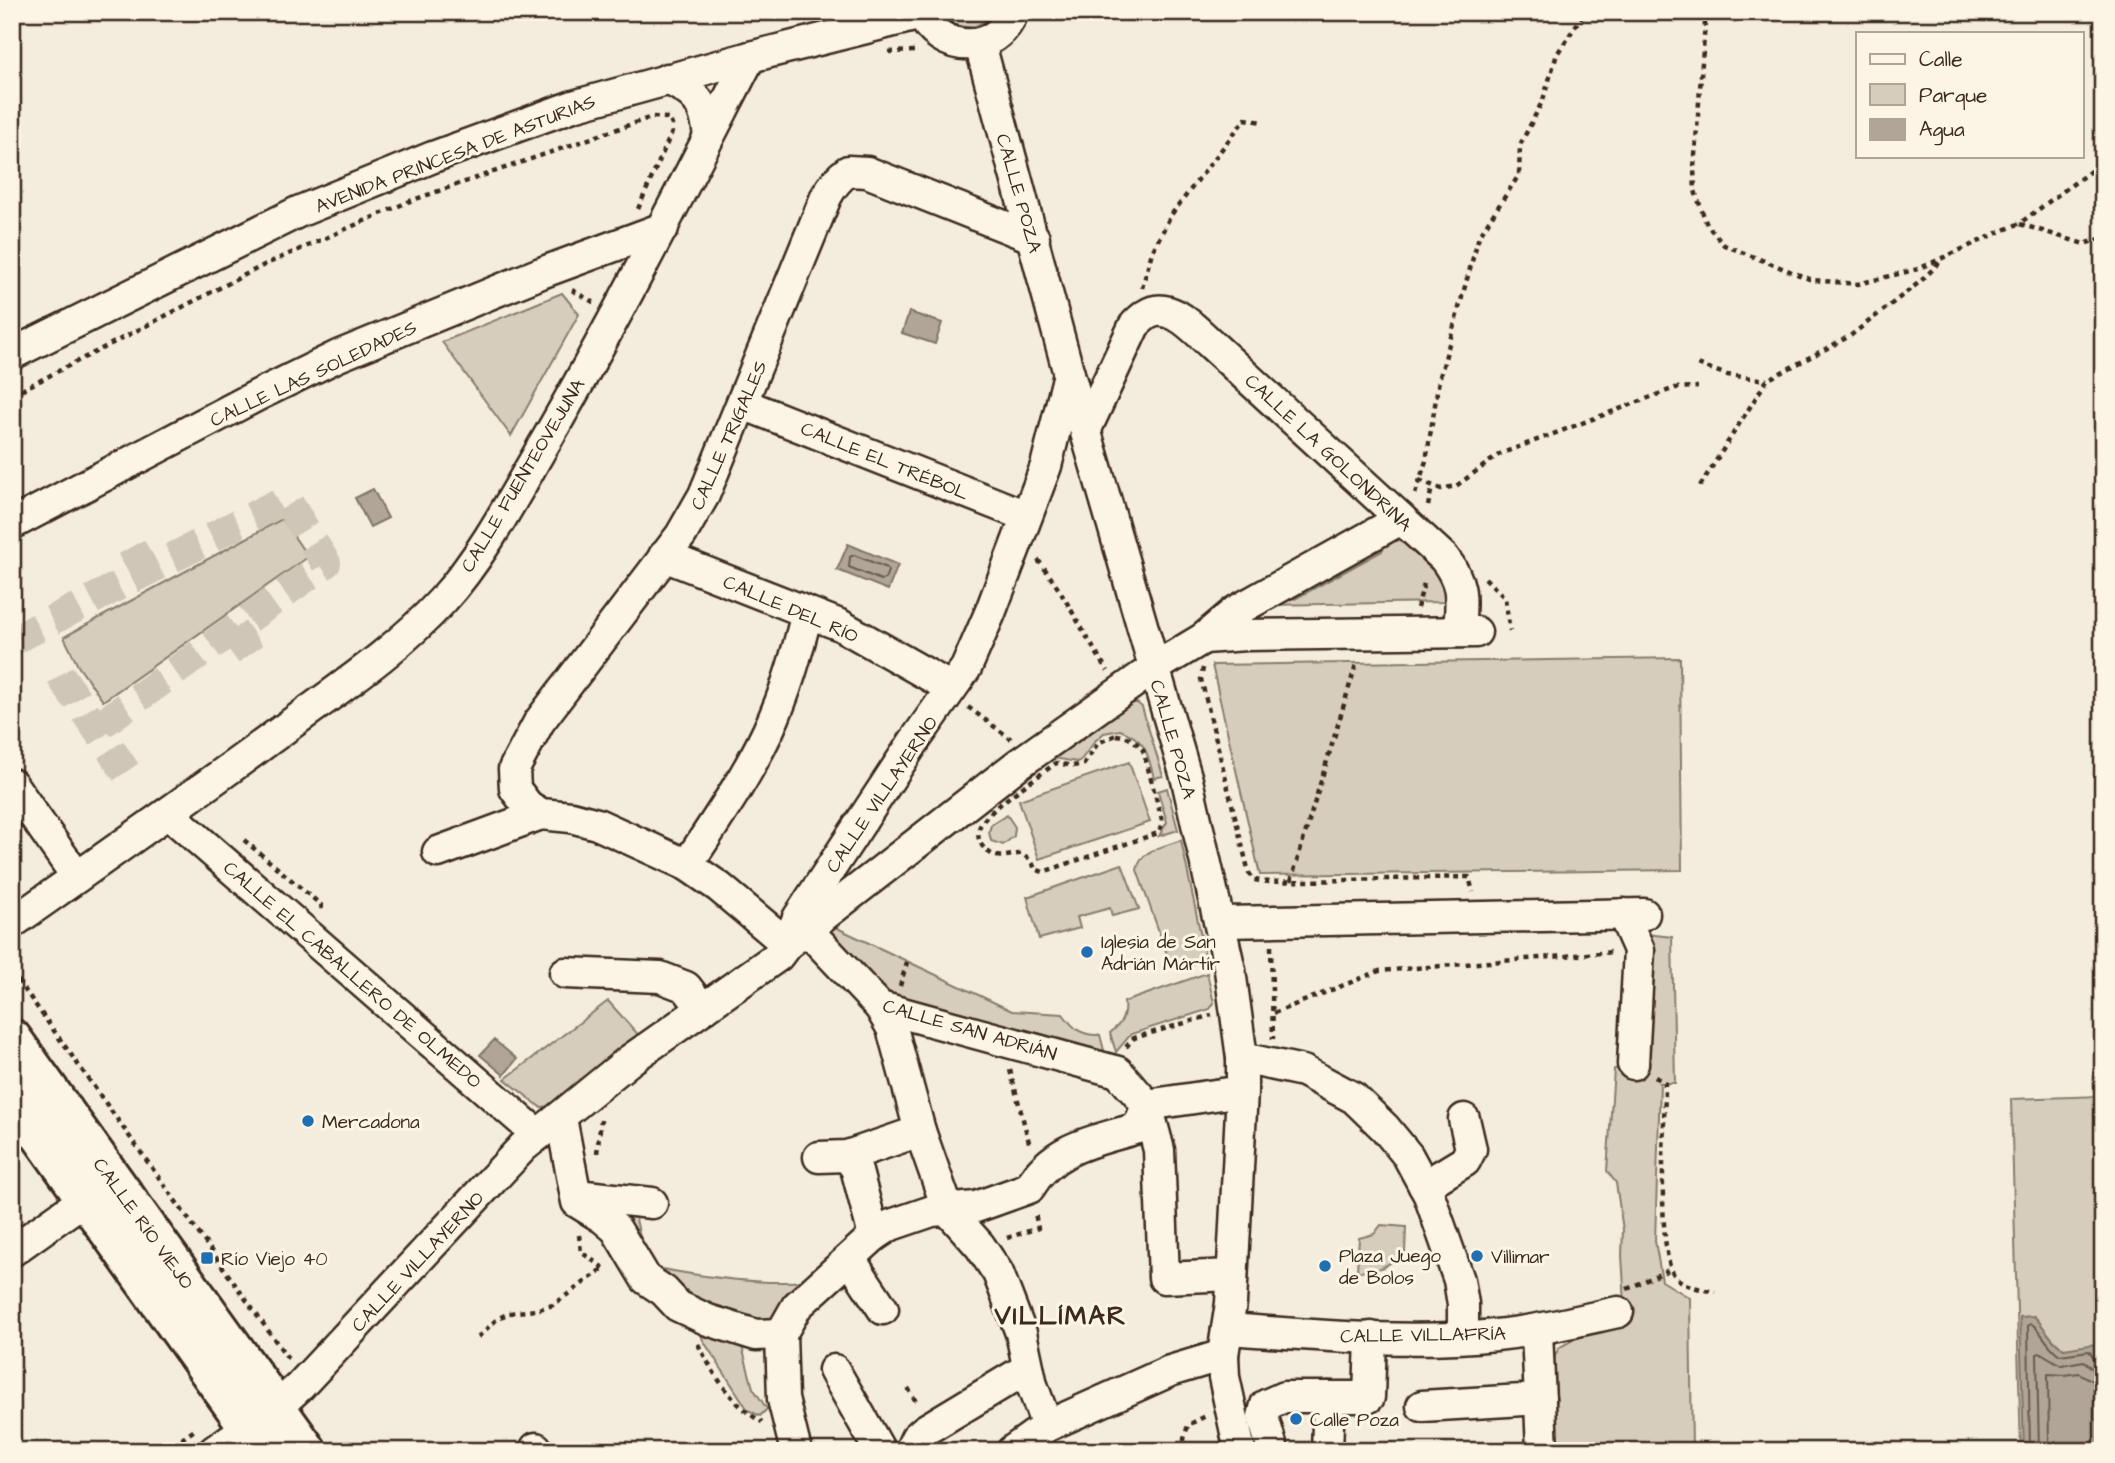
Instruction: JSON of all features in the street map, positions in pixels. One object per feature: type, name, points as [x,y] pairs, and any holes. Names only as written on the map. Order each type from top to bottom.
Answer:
[{"type":"main road","name":"CALLE RÍO VIEJO","points":[[12,1040],[264,1428]]},
{"type":"main road","name":"CALLE RÍO VIEJO","points":[[12,1095],[85,1199],[264,1428],[307,1451]]},
{"type":"street","points":[[921,13],[935,34],[964,46],[980,44],[993,38],[1005,28],[1013,12]]},
{"type":"street","name":"AVENIDA PRINCESA DE ASTURIAS","points":[[12,354],[298,212],[446,152],[573,107],[667,79],[921,13]]},
{"type":"street","name":"CALLE POZA","points":[[980,44],[1069,374],[1187,780],[1230,970],[1242,1058],[1242,1091],[1224,1377],[1240,1451]]},
{"type":"street","name":"CALLE FUENTEOVEJUNA","points":[[12,923],[396,646],[444,599],[507,507],[581,380],[663,228],[750,57]]},
{"type":"street","points":[[667,79],[685,88],[698,99],[706,116],[709,136]]},
{"type":"street","name":"CALLE TRIGALES","points":[[541,814],[528,806],[515,789],[514,769],[539,722],[682,533],[705,495],[832,186],[848,171],[867,172],[1034,238]]},
{"type":"street","name":"CALLE LAS SOLEDADES","points":[[12,524],[346,352],[541,272],[663,228]]},
{"type":"street","name":"CALLE LA GOLONDRINA","points":[[1140,320],[1157,311],[1167,311],[1186,322],[1444,558],[1457,574],[1467,632],[1259,635],[1207,649]]},
{"type":"street","points":[[1086,429],[1140,320]]},
{"type":"street","name":"CALLE VILLAYERNO","points":[[214,1451],[264,1428],[523,1147],[630,1060],[778,956],[796,938],[798,918],[966,668],[983,631],[1046,466],[1069,374]]},
{"type":"street","name":"CALLE EL TRÉBOL","points":[[743,404],[1026,516]]},
{"type":"street","points":[[796,938],[1039,762],[1154,668],[1207,649],[1236,611],[1401,519]]},
{"type":"street","name":"CALLE DEL RÍO","points":[[664,556],[839,625],[939,681],[950,690]]},
{"type":"street","points":[[687,866],[731,798],[768,731],[786,687],[807,613]]},
{"type":"street","points":[[12,785],[78,877]]},
{"type":"street","name":"CALLE EL CABALLERO DE OLMEDO","points":[[168,813],[549,1127]]},
{"type":"street","points":[[438,852],[541,814]]},
{"type":"street","name":"CALLE SAN ADRIÁN","points":[[541,814],[571,817],[597,824],[687,866],[796,938],[814,937],[880,1007],[1118,1072]]},
{"type":"street","points":[[1221,922],[1633,914],[1639,950],[1633,1065]]},
{"type":"street","points":[[565,973],[660,977],[686,987],[704,1009]]},
{"type":"street","points":[[880,1007],[892,1028],[920,1131],[948,1210],[980,1246],[998,1273],[1021,1333],[1032,1385],[1047,1426]]},
{"type":"street","points":[[1242,1058],[1303,1071],[1354,1098],[1393,1137],[1408,1156],[1427,1191],[1459,1280],[1464,1304],[1463,1336]]},
{"type":"street","points":[[1118,1072],[1147,1105],[1159,1150],[1164,1278],[1232,1275]]},
{"type":"street","points":[[1147,1105],[1242,1091]]},
{"type":"street","points":[[794,1445],[783,1399],[781,1334],[797,1306],[874,1236],[891,1225],[932,1211],[976,1207],[1035,1181],[1066,1150],[1138,1128],[1147,1105]]},
{"type":"street","points":[[1427,1191],[1465,1161],[1471,1149],[1464,1119]]},
{"type":"street","points":[[549,1127],[585,1196]]},
{"type":"street","points":[[874,1236],[856,1168],[833,1157],[920,1131]]},
{"type":"street","points":[[652,1203],[585,1196],[577,1202],[616,1229],[646,1279],[664,1291],[678,1306],[708,1320],[756,1335],[781,1334]]},
{"type":"street","points":[[12,1251],[85,1199]]},
{"type":"street","points":[[850,1259],[883,1309]]},
{"type":"street","name":"CALLE VILLAFRÍA","points":[[1225,1342],[1463,1336],[1537,1330],[1618,1312]]},
{"type":"street","points":[[1537,1330],[1542,1451]]},
{"type":"street","points":[[1273,1451],[1263,1417],[1266,1405],[1284,1397],[1369,1397],[1371,1338]]},
{"type":"street","points":[[1012,1451],[1047,1426],[1170,1371],[1225,1342]]},
{"type":"street","points":[[910,1451],[916,1438],[925,1430],[1028,1368]]},
{"type":"street","points":[[834,1370],[880,1451]]},
{"type":"street","points":[[1327,1451],[1329,1397]]},
{"type":"street","points":[[1422,1406],[1541,1399]]},
{"type":"path","points":[[1401,519],[1409,510],[1426,461],[1439,380],[1479,236],[1519,175],[1520,145],[1543,100],[1557,54],[1585,12]]},
{"type":"path","points":[[1703,12],[1705,23],[1694,168],[1695,191],[1707,225],[1724,245],[1812,280],[1858,284],[1918,269],[2020,223],[2103,159]]},
{"type":"path","points":[[886,53],[921,51]]},
{"type":"path","points":[[12,394],[264,265],[410,201],[652,117],[669,118],[673,125],[672,132],[636,214]]},
{"type":"path","points":[[1140,320],[1139,296],[1152,252],[1171,215],[1245,119],[1262,122]]},
{"type":"path","points":[[2020,223],[2084,244],[2103,238]]},
{"type":"path","points":[[1700,486],[1767,380],[1850,336],[1921,281],[1945,257]]},
{"type":"path","points":[[586,313],[592,301]]},
{"type":"path","points":[[1698,364],[1727,375],[1767,380]]},
{"type":"path","points":[[1419,481],[1441,489],[1456,486],[1500,454],[1675,388],[1698,387]]},
{"type":"path","points":[[1038,559],[1054,580],[1087,640],[1109,672]]},
{"type":"path","points":[[1207,649],[1201,679],[1249,873],[1254,880],[1269,882],[1469,877],[1479,917]]},
{"type":"path","points":[[1291,881],[1358,656],[1346,656]]},
{"type":"path","points":[[950,690],[962,703],[1039,762],[1060,762],[1073,766],[1084,764],[1098,743],[1110,736],[1131,738],[1143,750],[1162,820],[1161,828],[1158,833],[1043,872],[1035,869],[1023,854],[999,857],[984,849],[978,831],[986,817],[1039,762]]},
{"type":"path","points":[[1269,882],[1274,1013],[1273,1064]]},
{"type":"path","points":[[1274,1013],[1379,971],[1625,951]]},
{"type":"path","points":[[12,972],[286,1357],[296,1361]]},
{"type":"path","points":[[12,987],[19,982]]},
{"type":"path","points":[[1118,1072],[1114,1061],[1135,1038],[1219,1012]]},
{"type":"path","points":[[980,1246],[1038,1228],[1035,1181],[1010,1072],[1009,1041]]},
{"type":"path","points":[[1665,1083],[1664,1238],[1671,1269],[1676,1278],[1715,1292]]},
{"type":"path","points":[[585,1196],[601,1114]]},
{"type":"path","points":[[478,1337],[497,1319],[509,1313],[553,1305],[604,1268]]},
{"type":"path","points":[[1618,1312],[1626,1289],[1671,1269]]},
{"type":"path","points":[[678,1306],[712,1371],[744,1412],[794,1445]]},
{"type":"path","points":[[1186,1451],[1184,1439],[1188,1425],[1202,1417],[1230,1408]]},
{"type":"green space","points":[[942,12],[993,12],[981,23],[967,27],[953,24]]},
{"type":"green space","points":[[562,293],[579,314],[511,436],[442,342]]},
{"type":"green space","points":[[282,519],[308,557],[103,701],[78,666],[64,637]]},
{"type":"green space","points":[[1397,531],[1433,560],[1440,569],[1446,589],[1445,602],[1266,605],[1284,594],[1295,599],[1382,551],[1384,538]]},
{"type":"green space","points":[[1680,658],[1682,870],[1260,875],[1212,665]]},
{"type":"green space","points":[[1130,703],[1137,703],[1142,707],[1163,776],[1154,778],[1141,743],[1120,730],[1104,733],[1077,762],[1053,758]]},
{"type":"green space","points":[[1129,762],[1150,822],[1039,859],[1019,800]]},
{"type":"green space","points":[[1167,788],[1178,830],[1159,836],[1167,822],[1158,791]]},
{"type":"green space","points":[[1007,815],[1015,827],[1014,836],[1003,845],[991,841],[991,825]]},
{"type":"green space","points":[[1181,840],[1206,960],[1186,964],[1177,963],[1168,957],[1137,870],[1139,863],[1148,853]]},
{"type":"green space","points":[[1122,864],[1139,909],[1112,916],[1110,908],[1077,917],[1080,928],[1039,939],[1027,897]]},
{"type":"green space","points":[[835,927],[1012,1011],[1063,1014],[1078,1030],[1100,1035],[1105,1054],[881,993],[826,935]]},
{"type":"green space","points":[[1646,934],[1672,937],[1675,1083],[1660,1083],[1655,1241],[1662,1281],[1690,1298],[1692,1451],[1554,1451],[1548,1388],[1555,1355],[1560,1347],[1599,1326],[1625,1304],[1623,1230],[1616,1183],[1607,1171],[1614,1069],[1645,1063]]},
{"type":"green space","points":[[1207,973],[1214,1003],[1210,1009],[1131,1034],[1116,1052],[1110,1033],[1122,1020],[1124,1002]]},
{"type":"green space","points":[[608,1001],[644,1041],[553,1106],[540,1107],[505,1079]]},
{"type":"green space","points":[[2103,1096],[2103,1451],[2021,1451],[2011,1099]]},
{"type":"green space","points":[[637,1215],[643,1251],[657,1268],[732,1279],[808,1281],[769,1324],[701,1311],[655,1277],[617,1218]]},
{"type":"green space","points":[[1381,1225],[1406,1227],[1405,1253],[1377,1270],[1357,1271],[1359,1238],[1374,1234]]},
{"type":"green space","points":[[698,1325],[740,1339],[753,1388],[767,1409],[760,1416],[748,1410],[703,1340]]},
{"type":"water","points":[[909,312],[942,323],[935,344],[902,333]]},
{"type":"water","points":[[373,489],[388,518],[370,527],[355,498]]},
{"type":"water","points":[[848,544],[898,565],[888,590],[837,570]]},
{"type":"water","points":[[494,1040],[517,1059],[504,1075],[480,1055]]},
{"type":"water","points":[[2034,1316],[2064,1349],[2095,1344],[2103,1363],[2103,1451],[2024,1451],[2020,1317]]},
{"type":"tunnel","points":[[12,641],[286,499],[326,563],[96,728]]},
{"type":"tunnel","points":[[131,547],[145,572]]},
{"type":"tunnel","points":[[233,630],[251,655]]},
{"type":"tunnel","points":[[60,675],[126,772]]},
{"type":"place","name":"Iglesia de San Adrián Mártír","points":[[1087,952]]},
{"type":"place","name":"Mercadona","points":[[308,1121]]},
{"type":"place","name":"Villimar","points":[[1477,1256]]},
{"type":"place","name":"Río Viejo 40","points":[[207,1258]]},
{"type":"place","name":"Plaza Juego de Bolos","points":[[1325,1266]]},
{"type":"place","name":"Calle Poza","points":[[1296,1419]]},
{"type":"district","name":"VILLÍMAR","points":[[1061,1315]]}]
